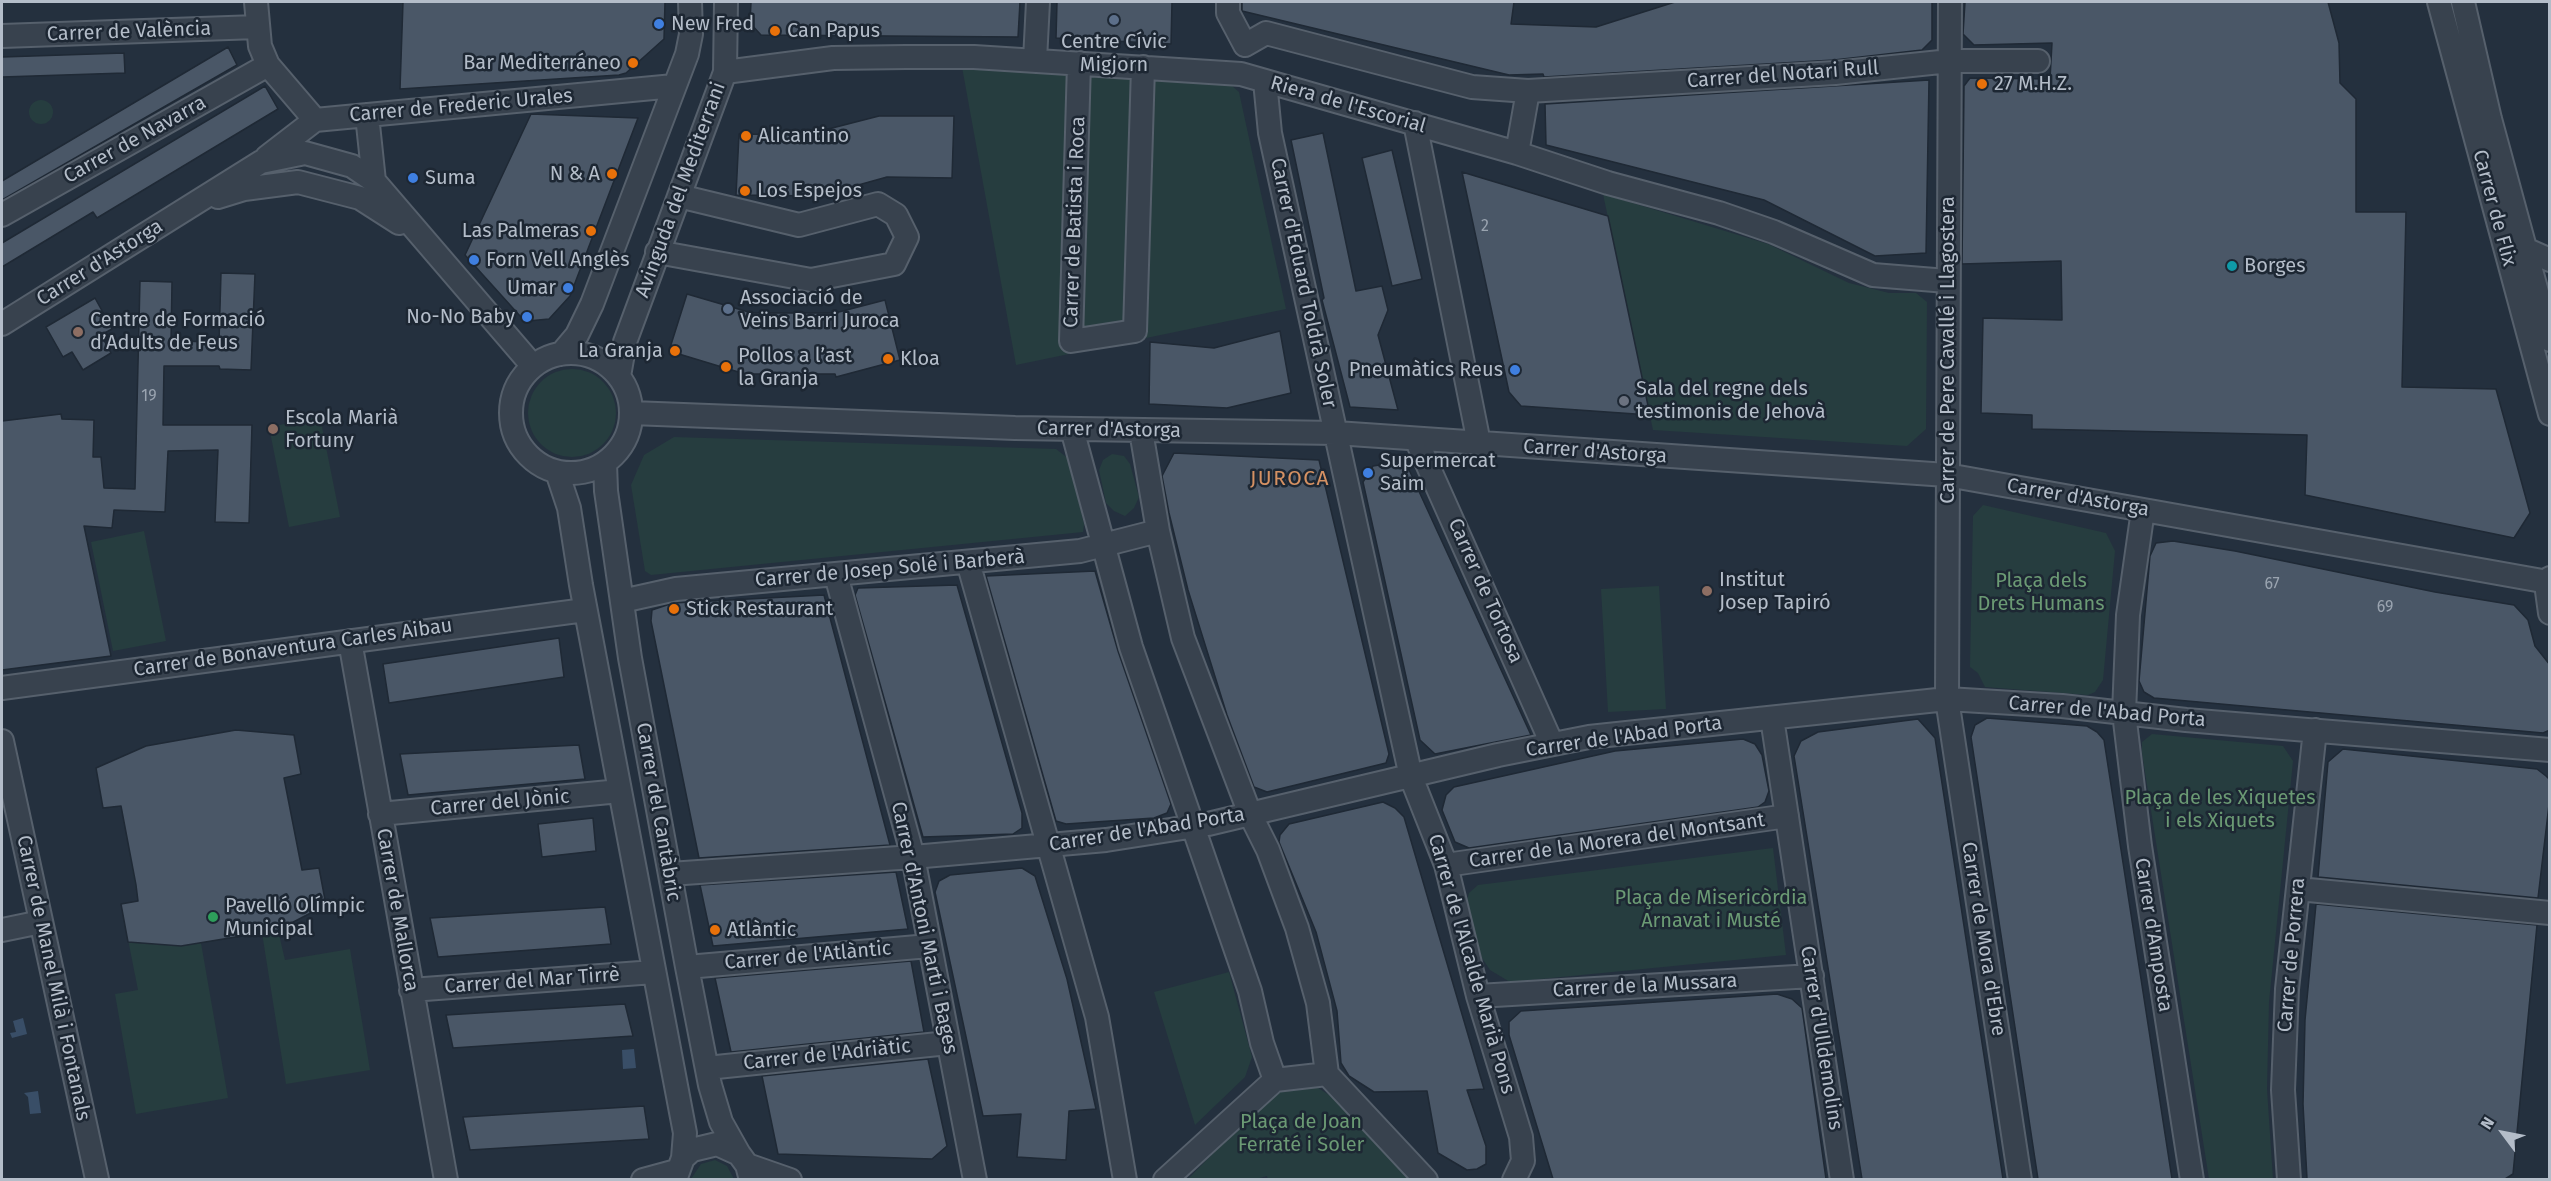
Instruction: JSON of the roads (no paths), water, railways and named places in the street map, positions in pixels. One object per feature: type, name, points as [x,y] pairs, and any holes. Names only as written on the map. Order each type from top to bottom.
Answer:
[{"type":"street","points":[[256,2],[260,46],[268,65],[315,120],[261,162]]},
{"type":"street","points":[[561,354],[577,335],[592,304],[687,54],[690,34],[690,2]]},
{"type":"street","name":"Avinguda del Mediterrani","points":[[620,376],[625,342],[725,72],[726,2]]},
{"type":"street","points":[[1035,60],[1038,2]]},
{"type":"street","points":[[1228,2],[1228,13],[1245,45],[1241,74]]},
{"type":"street","name":"Carrer de Pere Cavallé i Llagostera","points":[[1947,699],[1950,2]]},
{"type":"street","name":"Carrer de Flix","points":[[2439,2],[2550,414]]},
{"type":"street","name":"Carrer de Flix","points":[[2463,2],[2490,118],[2525,249],[2545,301],[2550,340]]},
{"type":"street","name":"Carrer de València","points":[[2,36],[257,27]]},
{"type":"street","name":"Carrer del Notari Rull","points":[[1245,45],[1266,33],[1472,87],[1528,91],[1835,73],[1950,61],[2038,61]]},
{"type":"street","name":"Riera de l'Escorial","points":[[725,72],[833,58],[974,57],[1241,74],[1415,123],[1608,183],[1752,224],[1873,276],[1947,281]]},
{"type":"street","name":"Carrer de Batista i Roca","points":[[1079,63],[1071,341],[1135,331],[1143,67]]},
{"type":"street","name":"Carrer de Navarra","points":[[2,215],[268,65]]},
{"type":"street","name":"Carrer d'Eduard Toldrà Soler","points":[[1265,81],[1270,133],[1336,433]]},
{"type":"street","name":"Carrer de Frederic Urales","points":[[315,120],[674,86]]},
{"type":"street","name":"Carrer d'Eduard Toldrà Soler","points":[[1270,133],[1275,111],[1283,100],[1301,91]]},
{"type":"street","points":[[1517,153],[1528,91]]},
{"type":"street","points":[[368,115],[374,181]]},
{"type":"street","points":[[1415,123],[1479,443]]},
{"type":"street","name":"Carrer d'Astorga","points":[[2,324],[261,162],[283,156],[315,155],[352,166],[374,181],[532,365]]},
{"type":"street","name":"Carrer d'Astorga","points":[[199,202],[244,189],[282,183],[317,185],[360,198],[428,246]]},
{"type":"street","points":[[657,252],[811,280],[894,264],[907,237],[896,215],[878,204],[799,225],[679,196]]},
{"type":"street","points":[[2525,249],[2550,260]]},
{"type":"street","points":[[561,354],[592,356],[609,366],[620,376],[628,393],[632,413],[627,437],[615,455],[605,463],[578,473],[557,472],[537,463],[527,454],[513,429],[512,408],[516,389],[532,365],[561,354]]},
{"type":"street","name":"Carrer d'Astorga","points":[[632,413],[1141,431],[1336,433],[1947,475],[2549,580]]},
{"type":"street","points":[[1072,429],[1131,647],[1250,991],[1262,1043],[1275,1080]]},
{"type":"street","points":[[1141,431],[1158,531],[1184,638],[1250,814],[1268,850],[1298,927],[1318,1002],[1327,1074],[1426,1179]]},
{"type":"street","name":"Carrer de l'Alcalde Marià Pons","points":[[1336,433],[1411,777],[1446,865],[1478,996],[1521,1137],[1523,1161],[1514,1179]]},
{"type":"street","name":"Carrer de Tortosa","points":[[1416,439],[1552,744]]},
{"type":"street","name":"Carrer del Cantàbric","points":[[605,463],[606,491],[621,601],[707,1068],[721,1122],[746,1166]]},
{"type":"street","name":"Carrer del Cantàbric","points":[[557,472],[569,508],[585,610],[685,1133],[678,1170]]},
{"type":"street","name":"Carrer d'Amposta","points":[[2143,510],[2128,615],[2124,713],[2140,846],[2192,1179]]},
{"type":"street","name":"Carrer de Josep Solé i Barberà","points":[[621,601],[676,589],[1080,551],[1158,531]]},
{"type":"street","points":[[968,562],[1097,1017],[1125,1179]]},
{"type":"street","name":"Carrer d'Antoni Martí i Bages","points":[[836,575],[913,857],[975,1179]]},
{"type":"street","points":[[2549,580],[2550,614]]},
{"type":"street","name":"Carrer de Bonaventura Carles Aibau","points":[[2,688],[585,610]]},
{"type":"street","name":"Carrer de Mallorca","points":[[350,641],[446,1179]]},
{"type":"street","name":"Carrer de l'Abad Porta","points":[[670,874],[913,857],[1106,840],[1250,814],[1589,737],[1947,699],[2062,706],[2550,750]]},
{"type":"street","name":"Carrer de Mora d'Ebre","points":[[1947,699],[2020,1179]]},
{"type":"street","name":"Carrer d'Ulldemolins","points":[[1772,718],[1842,1179]]},
{"type":"street","name":"Carrer de Porrera","points":[[2289,1179],[2283,1090],[2287,988],[2315,730]]},
{"type":"street","name":"Carrer de Manel Milà i Fontanals","points":[[2,741],[97,1179]]},
{"type":"street","name":"Carrer del Jònic","points":[[380,814],[620,791]]},
{"type":"street","name":"Carrer de la Morera del Montsant","points":[[1446,865],[1787,816]]},
{"type":"street","points":[[2298,888],[2550,913]]},
{"type":"street","points":[[2,930],[41,922]]},
{"type":"street","name":"Carrer de l'Atlàntic","points":[[687,967],[929,946]]},
{"type":"street","name":"Carrer del Mar Tirrè","points":[[411,990],[654,972]]},
{"type":"street","name":"Carrer de la Mussara","points":[[1478,996],[1812,976]]},
{"type":"street","name":"Carrer de l'Adriàtic","points":[[707,1068],[948,1042]]},
{"type":"street","points":[[1160,1179],[1275,1080],[1327,1074]]},
{"type":"street","points":[[643,1179],[678,1170],[692,1150],[709,1144],[725,1146],[746,1166],[790,1179]]},
{"type":"street","points":[[97,1179],[115,1179]]},
{"type":"water","points":[[23,1018],[27,1034],[12,1038],[10,1033],[16,1032],[13,1021]]},
{"type":"water","points":[[634,1049],[636,1068],[623,1069],[622,1050]]},
{"type":"water","points":[[38,1091],[41,1113],[30,1114],[28,1097],[24,1093]]},
{"type":"place","name":"Centre Cívic Migjorn","points":[[1114,20]]},
{"type":"place","name":"New Fred","points":[[659,24]]},
{"type":"place","name":"Can Papus","points":[[775,31]]},
{"type":"place","name":"Bar Mediterráneo","points":[[633,63]]},
{"type":"place","name":"27 M.H.Z.","points":[[1982,84]]},
{"type":"place","name":"Alicantino","points":[[746,136]]},
{"type":"place","name":"N & A","points":[[612,174]]},
{"type":"place","name":"Suma","points":[[413,178]]},
{"type":"place","name":"Los Espejos","points":[[745,191]]},
{"type":"place","name":"Las Palmeras","points":[[591,231]]},
{"type":"place","name":"Forn Vell Anglès","points":[[474,260]]},
{"type":"place","name":"Borges","points":[[2232,266]]},
{"type":"place","name":"Umar","points":[[568,288]]},
{"type":"place","name":"Associació de Veïns Barri Juroca","points":[[728,309]]},
{"type":"place","name":"No-No Baby","points":[[527,317]]},
{"type":"place","name":"Centre de Formació d’Adults de Feus","points":[[78,332]]},
{"type":"place","name":"La Granja","points":[[675,351]]},
{"type":"place","name":"Kloa","points":[[888,359]]},
{"type":"place","name":"Pollos a l’ast la Granja","points":[[726,367]]},
{"type":"place","name":"Pneumàtics Reus","points":[[1515,370]]},
{"type":"place","name":"Sala del regne dels testimonis de Jehovà","points":[[1624,401]]},
{"type":"place","name":"Escola Marià Fortuny","points":[[273,429]]},
{"type":"place","name":"Supermercat Saim","points":[[1368,473]]},
{"type":"place","name":"Institut Josep Tapiró","points":[[1707,591]]},
{"type":"place","name":"Stick Restaurant","points":[[674,609]]},
{"type":"place","name":"Pavelló Olímpic Municipal","points":[[213,917]]},
{"type":"place","name":"Atlàntic","points":[[715,930]]},
{"type":"district","name":"JUROCA","points":[[1290,479]]},
{"type":"park label","name":"Plaça dels Drets Humans","points":[[2041,592]]},
{"type":"park label","name":"Plaça de les Xiquetes i els Xiquets","points":[[2220,810]]},
{"type":"park label","name":"Plaça de Misericòrdia Arnavat i Musté","points":[[1711,910]]},
{"type":"park label","name":"Plaça de Joan Ferraté i Soler","points":[[1301,1134]]}]
